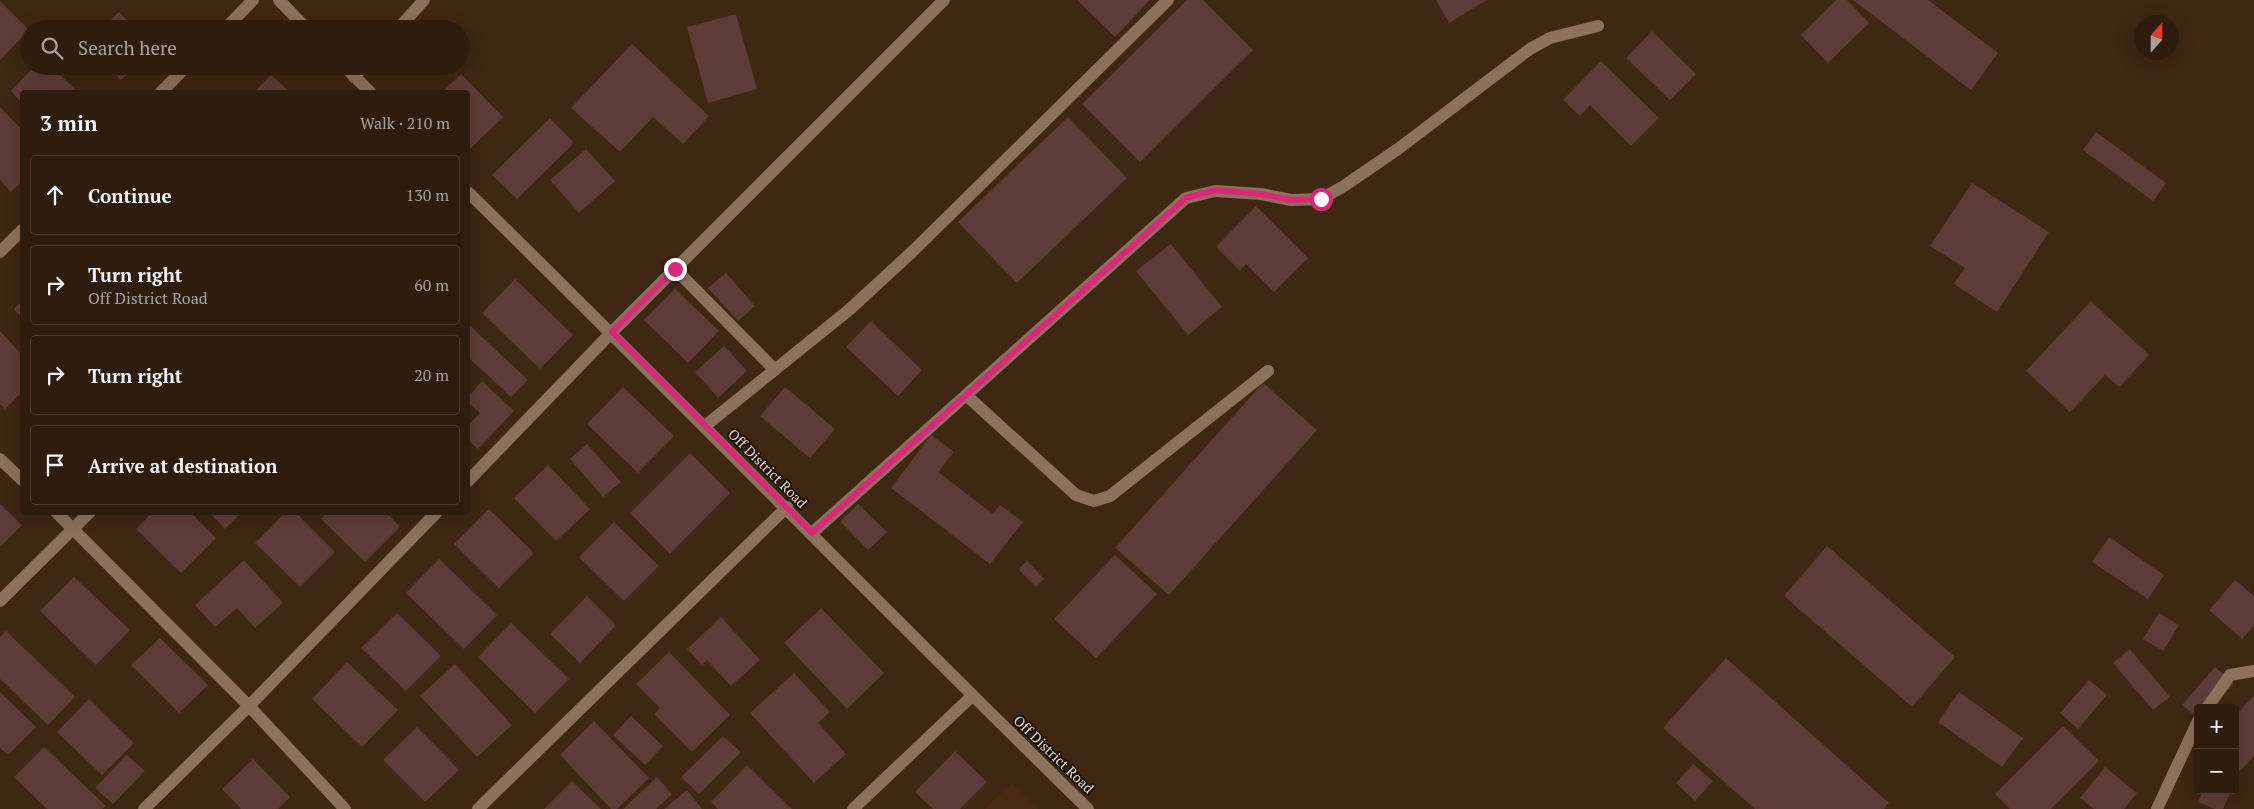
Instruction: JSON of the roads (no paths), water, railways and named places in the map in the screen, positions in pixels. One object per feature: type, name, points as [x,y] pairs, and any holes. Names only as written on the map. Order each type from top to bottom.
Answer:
[{"type":"street","points":[[233,20],[253,0]]},
{"type":"street","points":[[279,0],[299,20]]},
{"type":"street","points":[[406,20],[424,0]]},
{"type":"street","points":[[470,479],[612,332],[944,0]]},
{"type":"street","points":[[705,426],[849,310],[913,251],[1168,0]]},
{"type":"street","points":[[812,533],[1186,198],[1215,190],[1261,194],[1291,200],[1321,199],[1398,150],[1530,49],[1550,38],[1598,26]]},
{"type":"street","points":[[162,90],[178,75]]},
{"type":"street","points":[[354,77],[368,90]]},
{"type":"street","name":"Off District Road","points":[[470,194],[612,332],[972,696],[1088,809]]},
{"type":"street","points":[[0,252],[20,232]]},
{"type":"street","points":[[675,269],[775,370]]},
{"type":"street","points":[[966,395],[1076,495],[1094,501],[1110,496],[1268,371]]},
{"type":"street","points":[[0,459],[20,478]]},
{"type":"street","points":[[478,809],[787,507]]},
{"type":"street","points":[[59,515],[249,706],[345,809]]},
{"type":"street","points":[[0,601],[87,515]]},
{"type":"street","points":[[144,809],[249,706],[434,515]]},
{"type":"street","points":[[2210,704],[2230,675],[2254,671]]},
{"type":"street","points":[[852,809],[972,696]]},
{"type":"street","points":[[2157,809],[2194,730]]}]
